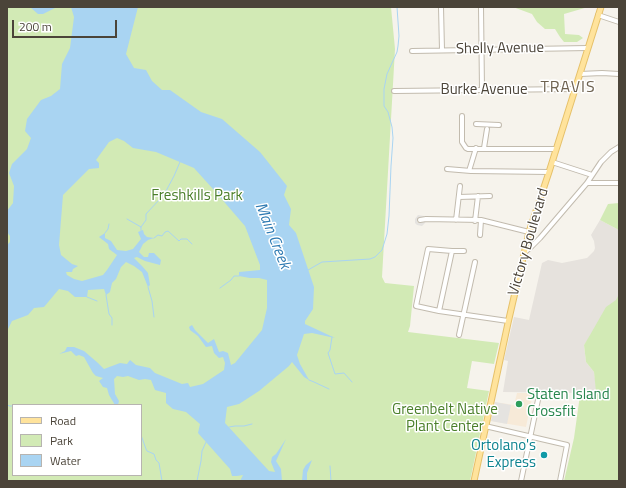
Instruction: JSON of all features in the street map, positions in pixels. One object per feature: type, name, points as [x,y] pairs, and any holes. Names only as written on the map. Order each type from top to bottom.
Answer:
[{"type":"main road","name":"Victory Boulevard","points":[[474,481],[508,321],[529,232],[601,7]]},
{"type":"street","points":[[440,7],[442,50]]},
{"type":"street","points":[[481,7],[482,90]]},
{"type":"street","points":[[598,15],[619,22]]},
{"type":"street","name":"Shelly Avenue","points":[[412,51],[588,48]]},
{"type":"street","points":[[580,74],[619,74]]},
{"type":"street","name":"Burke Avenue","points":[[394,91],[575,89]]},
{"type":"street","points":[[462,116],[462,144],[468,149],[556,149]]},
{"type":"street","points":[[476,124],[499,125]]},
{"type":"street","points":[[484,124],[484,128],[487,129]]},
{"type":"street","points":[[484,148],[487,129],[489,128],[490,124]]},
{"type":"street","points":[[524,254],[540,238],[587,183],[601,162],[619,146]]},
{"type":"street","points":[[469,171],[476,148]]},
{"type":"street","points":[[552,162],[592,175]]},
{"type":"street","points":[[447,169],[469,171],[549,172]]},
{"type":"street","points":[[587,183],[619,183]]},
{"type":"street","points":[[456,220],[460,186]]},
{"type":"street","points":[[474,221],[478,196]]},
{"type":"street","points":[[459,197],[490,196]]},
{"type":"street","points":[[420,220],[481,220],[529,232]]},
{"type":"street","points":[[480,235],[481,220]]},
{"type":"street","points":[[464,251],[428,249],[416,306],[439,311],[508,321]]},
{"type":"street","points":[[439,311],[452,251]]},
{"type":"street","points":[[459,335],[475,262]]},
{"type":"street","points":[[521,481],[539,395]]},
{"type":"street","points":[[485,426],[567,445],[560,481]]},
{"type":"shaded area","points":[[418,215],[424,216],[425,218],[420,217],[417,221],[418,223],[424,220],[426,221],[422,226],[415,223],[415,219]]},
{"type":"shaded area","points":[[600,220],[619,231],[619,298],[584,345],[586,362],[594,372],[597,392],[503,392],[508,361],[504,360],[514,317],[529,320],[542,263],[548,260],[562,263],[587,258],[594,251],[594,241],[591,235]]},
{"type":"shaded area","points":[[517,393],[533,393],[526,427],[491,421],[495,402],[514,405]]},
{"type":"shaded area","points":[[495,402],[511,405],[507,424],[491,421]]},
{"type":"green space","name":"Freshkills Park","points":[[7,7],[391,7],[395,49],[382,277],[385,283],[414,286],[410,326],[408,332],[499,343],[494,364],[472,361],[467,388],[489,391],[470,481],[7,481]]},
{"type":"green space","points":[[513,7],[588,7],[564,14],[565,34],[579,35],[583,38],[577,42],[564,42],[555,29],[545,29],[537,22],[532,14]]},
{"type":"green space","points":[[619,203],[619,231],[600,220],[608,204]]},
{"type":"green space","points":[[619,294],[619,481],[564,481],[574,438],[580,395],[583,393],[596,392],[594,372],[586,362],[584,345],[606,307],[616,300]]},
{"type":"water","points":[[30,7],[57,7],[43,14],[38,14]]},
{"type":"water","name":"Main Creek","points":[[71,7],[138,7],[126,54],[134,68],[146,70],[152,81],[162,90],[170,90],[201,112],[222,119],[260,152],[287,186],[284,195],[291,209],[289,225],[296,233],[314,287],[313,309],[305,321],[305,324],[335,338],[312,333],[304,334],[297,355],[309,380],[304,377],[292,362],[259,391],[239,404],[227,407],[225,423],[269,471],[275,472],[271,462],[272,457],[276,454],[286,439],[276,461],[281,469],[282,481],[240,481],[243,475],[232,476],[230,469],[198,433],[200,424],[186,412],[173,409],[166,403],[166,393],[155,390],[151,380],[139,380],[128,376],[117,376],[114,379],[115,394],[119,401],[118,404],[114,404],[107,388],[103,387],[99,381],[103,378],[96,376],[93,373],[84,357],[79,355],[76,356],[71,351],[59,354],[65,351],[67,347],[74,347],[84,351],[104,369],[120,363],[127,364],[130,360],[136,365],[150,368],[155,373],[182,384],[188,383],[190,387],[203,384],[224,370],[225,363],[223,357],[219,358],[214,353],[212,346],[206,347],[189,327],[192,325],[208,343],[214,339],[219,352],[223,351],[228,353],[231,365],[235,363],[262,330],[267,308],[267,280],[239,276],[239,272],[260,270],[260,265],[245,226],[194,168],[156,152],[133,148],[117,138],[109,142],[96,160],[99,163],[99,168],[89,169],[63,195],[59,245],[61,255],[72,264],[78,266],[73,269],[72,272],[66,272],[67,275],[74,279],[82,281],[103,275],[117,255],[109,249],[108,244],[99,237],[105,233],[105,238],[111,241],[117,250],[126,251],[133,249],[141,239],[138,232],[143,230],[147,237],[154,238],[143,244],[139,252],[144,257],[148,257],[149,253],[154,253],[161,260],[160,265],[137,257],[134,258],[148,273],[150,285],[148,287],[142,272],[126,262],[121,267],[116,279],[112,283],[110,292],[106,295],[104,289],[88,290],[87,297],[75,297],[68,291],[59,289],[44,307],[34,308],[28,315],[12,321],[7,331],[7,245],[10,242],[10,236],[7,232],[7,211],[13,203],[14,186],[9,173],[12,164],[27,149],[31,138],[25,131],[27,119],[41,100],[51,96],[60,89],[62,64],[70,48],[74,17]]},
{"type":"water","points":[[312,460],[307,473],[307,481],[302,481],[303,470]]},
{"type":"waterway","points":[[308,270],[322,262],[370,259],[375,257],[382,250],[387,234],[389,216],[393,138],[388,112],[384,106],[384,89],[387,74],[397,52],[398,46],[399,36],[397,7]]},
{"type":"waterway","points":[[141,227],[146,220],[146,214],[166,191],[180,162]]},
{"type":"waterway","points":[[127,219],[141,227],[141,231]]},
{"type":"waterway","points":[[105,233],[109,224]]},
{"type":"waterway","points":[[154,238],[158,235],[162,236],[168,231],[179,241],[181,239],[187,239],[192,244]]},
{"type":"waterway","points":[[220,288],[234,276],[239,276]]},
{"type":"waterway","points":[[148,287],[154,317]]},
{"type":"waterway","points":[[106,295],[109,314],[112,318],[112,325]]},
{"type":"waterway","points":[[87,297],[97,301]]},
{"type":"waterway","points":[[332,337],[330,350],[328,353],[335,374],[344,373],[352,382]]},
{"type":"waterway","points":[[309,380],[329,389]]},
{"type":"waterway","points":[[7,404],[12,406]]},
{"type":"waterway","points":[[229,427],[252,424]]},
{"type":"waterway","points":[[142,438],[147,451],[154,454],[159,463],[162,481]]},
{"type":"waterway","points":[[197,481],[202,451],[206,442]]},
{"type":"waterway","points":[[330,466],[331,481]]},
{"type":"place","name":"Staten Island Crossfit","points":[[519,404]]},
{"type":"place","name":"Ortolano's Express","points":[[544,455]]},
{"type":"district","name":"TRAVIS","points":[[568,88]]},
{"type":"park label","name":"Greenbelt Native Plant Center","points":[[445,418]]}]
